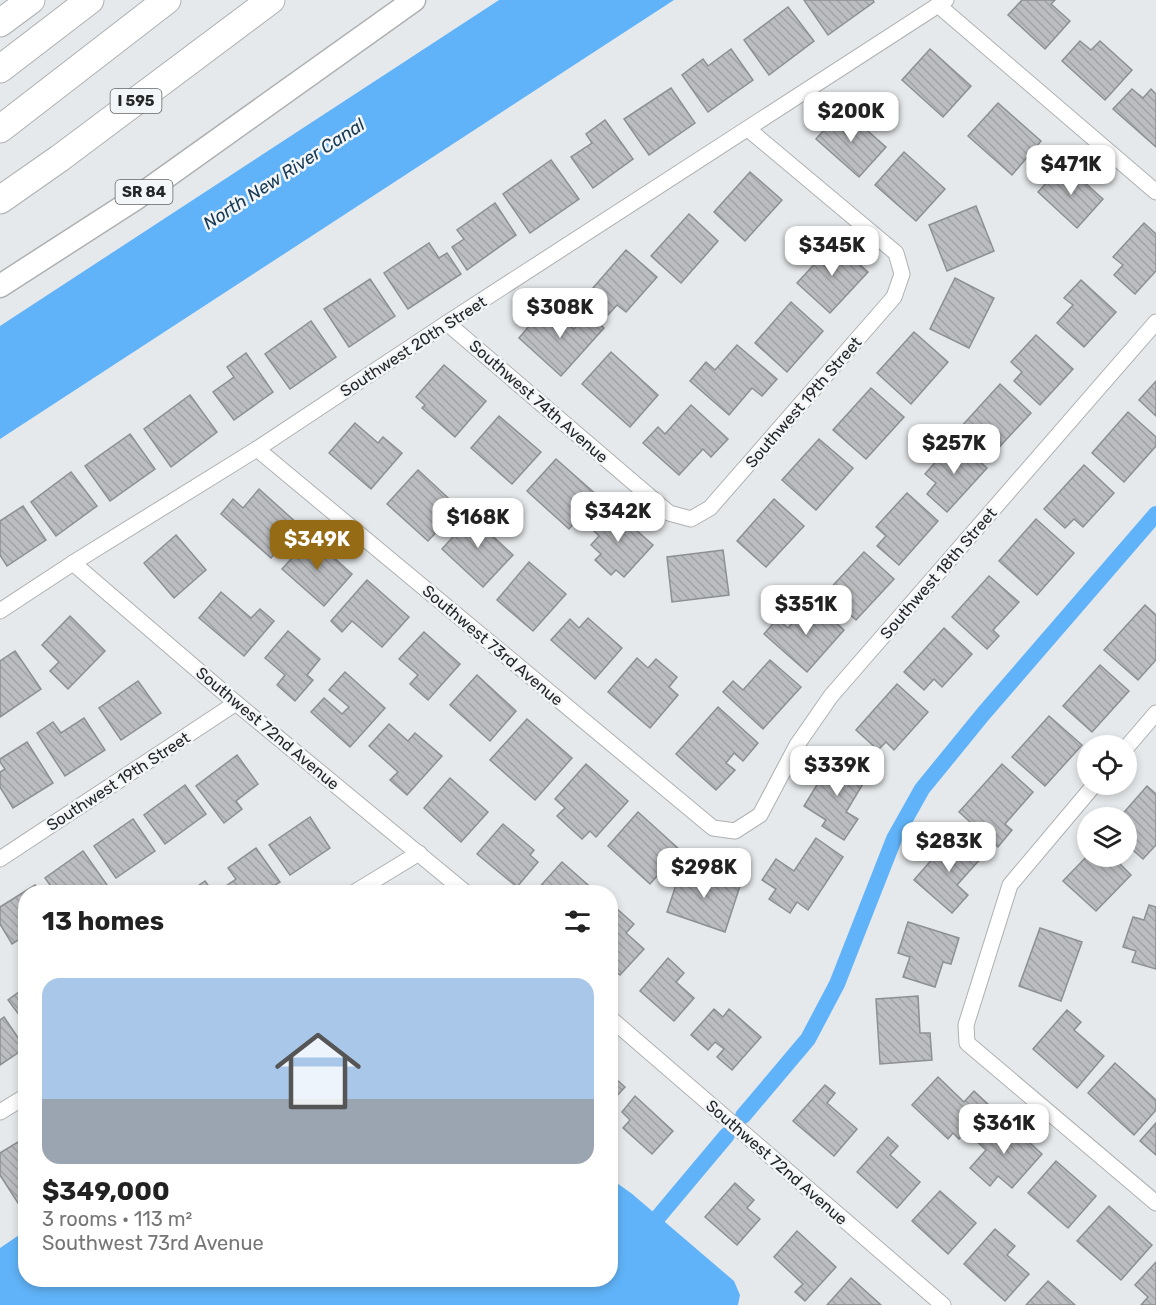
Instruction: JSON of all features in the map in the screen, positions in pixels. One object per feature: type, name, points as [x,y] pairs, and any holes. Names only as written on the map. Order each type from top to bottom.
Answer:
[{"type":"highway","points":[[0,23],[31,0]]},
{"type":"highway","points":[[0,69],[90,0]]},
{"type":"highway","points":[[0,129],[167,0]]},
{"type":"highway","name":"I 595","points":[[0,200],[271,0]]},
{"type":"main road","name":"SR 84","points":[[0,286],[135,199],[414,0]]},
{"type":"street","name":"Southwest 20th Street","points":[[0,611],[257,449],[447,323],[942,3]]},
{"type":"street","points":[[942,3],[1156,192]]},
{"type":"street","name":"Southwest 19th Street","points":[[691,519],[710,508],[894,297],[902,274],[896,254],[748,129]]},
{"type":"street","name":"Southwest 18th Street","points":[[735,831],[760,815],[798,746],[831,696],[1156,322]]},
{"type":"street","name":"Southwest 74th Avenue","points":[[447,323],[669,513],[691,519]]},
{"type":"street","name":"Southwest 73rd Avenue","points":[[257,449],[713,828],[735,831]]},
{"type":"street","name":"Southwest 72nd Avenue","points":[[73,563],[236,703],[457,885]]},
{"type":"street","name":"Southwest 19th Street","points":[[0,859],[236,703]]},
{"type":"street","points":[[1137,735],[1156,713]]},
{"type":"street","points":[[1086,795],[1010,885],[966,1025],[967,1043],[1156,1203]]},
{"type":"street","points":[[366,885],[419,853]]},
{"type":"street","name":"Southwest 72nd Avenue","points":[[618,1025],[944,1305]]},
{"type":"street","points":[[0,1112],[18,1101]]},
{"type":"water","name":"North New River Canal","points":[[499,0],[674,0],[0,439],[0,326]]},
{"type":"water","points":[[618,1184],[734,1281],[740,1295],[738,1305],[0,1305],[0,1248],[18,1236],[18,1287],[618,1287]]},
{"type":"building","points":[[804,0],[873,0],[874,2],[828,35]]},
{"type":"building","points":[[1022,0],[1055,0],[1051,4],[1070,21],[1045,49],[1008,15]]},
{"type":"building","points":[[788,7],[814,41],[769,75],[744,40]]},
{"type":"building","points":[[1080,41],[1091,50],[1100,41],[1132,70],[1105,100],[1062,61]]},
{"type":"building","points":[[731,49],[753,80],[708,112],[682,75],[703,59],[708,66]]},
{"type":"building","points":[[930,49],[971,86],[943,117],[902,80]]},
{"type":"building","points":[[671,88],[695,123],[649,155],[624,119]]},
{"type":"building","points":[[1132,89],[1143,98],[1151,89],[1156,94],[1156,147],[1113,109]]},
{"type":"building","points":[[998,103],[1041,141],[1012,175],[968,136]]},
{"type":"building","points":[[843,109],[886,147],[859,177],[816,139]]},
{"type":"building","points":[[605,120],[633,159],[593,188],[571,157],[592,143],[586,134]]},
{"type":"building","points":[[904,152],[945,189],[916,221],[875,185]]},
{"type":"building","points":[[551,160],[579,199],[530,233],[503,194]]},
{"type":"building","points":[[1064,164],[1103,199],[1077,228],[1038,192]]},
{"type":"building","points":[[750,172],[782,200],[745,241],[714,212]]},
{"type":"building","points":[[495,203],[516,235],[467,270],[452,247],[464,239],[457,230]]},
{"type":"building","points":[[976,206],[994,251],[947,271],[929,225]]},
{"type":"building","points":[[689,214],[718,241],[681,283],[651,256]]},
{"type":"building","points":[[1144,223],[1156,234],[1156,271],[1135,294],[1114,275],[1123,265],[1113,257]]},
{"type":"building","points":[[835,242],[868,272],[830,313],[797,283]]},
{"type":"building","points":[[429,243],[439,258],[447,253],[461,274],[408,309],[384,273]]},
{"type":"building","points":[[626,250],[657,277],[626,312],[617,305],[608,315],[586,296]]},
{"type":"building","points":[[955,278],[994,298],[969,348],[930,329]]},
{"type":"building","points":[[370,279],[395,316],[349,347],[324,309]]},
{"type":"building","points":[[1081,280],[1116,312],[1084,347],[1057,323],[1073,305],[1064,298]]},
{"type":"building","points":[[791,302],[823,331],[787,372],[755,343]]},
{"type":"building","points":[[547,305],[574,329],[588,314],[604,328],[561,376],[519,338]]},
{"type":"building","points":[[311,321],[336,357],[290,389],[265,354]]},
{"type":"building","points":[[914,332],[948,362],[911,404],[877,373]]},
{"type":"building","points":[[1036,335],[1073,369],[1040,405],[1014,381],[1022,372],[1011,362]]},
{"type":"building","points":[[737,345],[777,379],[762,396],[752,388],[729,415],[690,381],[706,362],[715,370]]},
{"type":"building","points":[[611,352],[658,395],[630,427],[582,384]]},
{"type":"building","points":[[246,353],[273,392],[234,420],[213,392],[234,377],[227,367]]},
{"type":"building","points":[[444,365],[486,401],[455,437],[422,408],[425,405],[416,397]]},
{"type":"building","points":[[1156,381],[1156,416],[1139,400]]},
{"type":"building","points":[[1000,384],[1031,413],[991,456],[960,428]]},
{"type":"building","points":[[871,388],[904,417],[866,459],[833,430]]},
{"type":"building","points":[[190,395],[217,432],[171,467],[144,429]]},
{"type":"building","points":[[691,405],[728,439],[711,457],[703,449],[679,475],[643,443],[658,427],[665,434]]},
{"type":"building","points":[[1128,412],[1156,437],[1156,446],[1124,482],[1092,453]]},
{"type":"building","points":[[499,416],[541,452],[512,484],[471,448]]},
{"type":"building","points":[[355,423],[378,443],[383,437],[402,453],[371,489],[329,453]]},
{"type":"building","points":[[130,434],[155,469],[110,501],[85,466]]},
{"type":"building","points":[[819,439],[853,468],[816,510],[782,480]]},
{"type":"building","points":[[955,440],[987,468],[947,512],[927,494],[936,483],[925,474]]},
{"type":"building","points":[[556,459],[598,496],[569,529],[527,491]]},
{"type":"building","points":[[1084,465],[1114,493],[1083,527],[1074,519],[1065,528],[1044,509]]},
{"type":"building","points":[[418,470],[459,508],[428,541],[387,504]]},
{"type":"building","points":[[71,472],[97,506],[56,536],[31,502]]},
{"type":"building","points":[[259,489],[299,525],[271,558],[221,514],[233,499],[243,508]]},
{"type":"building","points":[[907,493],[938,521],[899,565],[877,546],[886,536],[876,527]]},
{"type":"building","points":[[774,499],[804,526],[766,567],[737,541]]},
{"type":"building","points":[[23,506],[46,540],[7,566],[0,555],[0,521]]},
{"type":"building","points":[[609,506],[653,545],[624,577],[616,570],[611,575],[595,560],[601,554],[591,545],[599,536],[590,527]]},
{"type":"building","points":[[480,507],[491,516],[482,526],[513,555],[483,587],[442,549]]},
{"type":"building","points":[[1036,519],[1074,553],[1037,595],[999,561]]},
{"type":"building","points":[[176,535],[206,570],[174,598],[144,563]]},
{"type":"building","points":[[311,537],[352,574],[324,606],[282,569]]},
{"type":"building","points":[[723,550],[729,595],[672,602],[667,557]]},
{"type":"building","points":[[864,552],[894,579],[856,620],[826,593]]},
{"type":"building","points":[[529,562],[566,594],[533,631],[497,600]]},
{"type":"building","points":[[989,576],[1019,602],[993,630],[999,636],[987,649],[952,617]]},
{"type":"building","points":[[367,580],[409,617],[382,647],[352,621],[342,632],[331,621]]},
{"type":"building","points":[[221,592],[251,618],[260,609],[274,621],[244,656],[199,618]]},
{"type":"building","points":[[812,601],[844,630],[807,672],[764,634],[777,619],[788,628]]},
{"type":"building","points":[[1145,605],[1156,615],[1156,660],[1138,680],[1104,650]]},
{"type":"building","points":[[70,616],[105,651],[68,689],[50,671],[59,662],[42,645]]},
{"type":"building","points":[[588,618],[622,648],[595,679],[551,640],[570,619],[579,628]]},
{"type":"building","points":[[944,628],[972,654],[942,687],[934,679],[924,690],[904,672]]},
{"type":"building","points":[[288,631],[320,659],[307,675],[313,680],[295,701],[277,685],[285,675],[265,658]]},
{"type":"building","points":[[424,632],[460,664],[428,700],[410,684],[418,675],[399,659]]},
{"type":"building","points":[[15,651],[41,689],[0,717],[0,661]]},
{"type":"building","points":[[637,658],[648,668],[656,659],[677,677],[669,687],[678,695],[650,728],[608,692]]},
{"type":"building","points":[[770,660],[801,687],[763,729],[723,692],[733,681],[743,690]]},
{"type":"building","points":[[1100,665],[1129,691],[1092,732],[1063,706]]},
{"type":"building","points":[[345,672],[385,708],[350,747],[311,712],[324,698],[342,714],[349,707],[329,690]]},
{"type":"building","points":[[477,675],[516,711],[490,741],[450,705]]},
{"type":"building","points":[[138,681],[161,713],[121,740],[99,708]]},
{"type":"building","points":[[897,684],[928,712],[894,750],[886,742],[878,750],[856,730]]},
{"type":"building","points":[[718,707],[758,743],[743,761],[734,753],[726,763],[735,770],[716,790],[676,754]]},
{"type":"building","points":[[1049,716],[1077,741],[1077,751],[1045,786],[1012,757]]},
{"type":"building","points":[[84,718],[105,750],[65,776],[37,733],[53,722],[61,733]]},
{"type":"building","points":[[527,719],[572,758],[535,800],[490,760]]},
{"type":"building","points":[[389,724],[408,741],[415,733],[442,756],[407,795],[390,780],[398,772],[369,746]]},
{"type":"building","points":[[27,742],[53,783],[13,808],[0,787],[0,772],[5,769],[0,759]]},
{"type":"building","points":[[237,755],[258,784],[236,801],[242,809],[224,823],[196,786]]},
{"type":"building","points":[[834,757],[867,777],[846,812],[858,819],[844,840],[822,826],[826,820],[804,806]]},
{"type":"building","points":[[586,764],[628,801],[596,837],[590,831],[582,839],[557,816],[565,808],[555,799]]},
{"type":"building","points":[[1002,764],[1033,792],[1005,824],[1012,830],[998,847],[959,812]]},
{"type":"building","points":[[450,778],[488,812],[461,842],[424,808]]},
{"type":"building","points":[[185,785],[206,814],[165,844],[144,815]]},
{"type":"building","points":[[1147,786],[1156,794],[1156,845],[1143,859],[1137,854],[1137,807],[1129,807]]},
{"type":"building","points":[[638,812],[680,850],[650,884],[608,846]]},
{"type":"building","points":[[310,817],[330,848],[290,875],[269,845]]},
{"type":"building","points":[[133,819],[155,851],[116,878],[94,846]]},
{"type":"building","points":[[503,824],[534,850],[530,855],[538,862],[519,885],[515,885],[477,854]]},
{"type":"building","points":[[955,833],[982,857],[957,885],[968,895],[952,913],[914,880]]},
{"type":"building","points":[[816,838],[843,857],[808,910],[797,902],[790,913],[769,899],[776,889],[762,880],[776,859],[794,871]]},
{"type":"building","points":[[256,848],[280,882],[275,885],[227,885],[236,879],[228,868]]},
{"type":"building","points":[[83,851],[107,885],[50,885],[45,878]]},
{"type":"building","points":[[562,862],[588,885],[541,885]]},
{"type":"building","points":[[1077,866],[1123,867],[1131,875],[1096,911],[1063,881]]},
{"type":"building","points":[[682,867],[740,886],[725,932],[667,912]]},
{"type":"building","points":[[18,896],[18,940],[12,944],[0,924],[0,907]]},
{"type":"building","points":[[1149,905],[1156,907],[1156,969],[1132,962],[1136,951],[1123,947],[1133,917],[1144,920]]},
{"type":"building","points":[[618,910],[634,924],[626,933],[644,949],[620,975],[618,973]]},
{"type":"building","points":[[908,922],[959,938],[951,964],[943,962],[935,987],[903,977],[910,957],[898,953]]},
{"type":"building","points":[[1040,928],[1082,942],[1061,1001],[1019,986]]},
{"type":"building","points":[[668,958],[684,973],[676,982],[694,998],[674,1021],[640,991]]},
{"type":"building","points":[[18,993],[18,1013],[8,1000]]},
{"type":"building","points":[[918,996],[920,1033],[930,1033],[932,1060],[880,1064],[876,999]]},
{"type":"building","points":[[714,1009],[723,1017],[729,1009],[761,1037],[732,1070],[717,1057],[724,1049],[715,1042],[708,1050],[691,1035]]},
{"type":"building","points":[[1067,1010],[1081,1022],[1074,1030],[1104,1056],[1077,1088],[1033,1049]]},
{"type":"building","points":[[4,1017],[18,1038],[18,1053],[0,1065],[0,1020]]},
{"type":"building","points":[[1115,1063],[1156,1100],[1156,1110],[1134,1135],[1088,1093]]},
{"type":"building","points":[[938,1077],[964,1102],[974,1091],[990,1106],[959,1139],[953,1133],[948,1139],[912,1105]]},
{"type":"building","points":[[618,1081],[625,1087],[618,1094]]},
{"type":"building","points":[[825,1085],[835,1093],[827,1103],[857,1129],[834,1156],[793,1121]]},
{"type":"building","points":[[635,1096],[673,1131],[652,1154],[623,1128],[630,1120],[622,1112]]},
{"type":"building","points":[[992,1122],[1002,1130],[1008,1123],[1042,1154],[1012,1188],[998,1176],[990,1186],[970,1168],[986,1150],[975,1140]]},
{"type":"building","points":[[1156,1123],[1156,1155],[1140,1141]]},
{"type":"building","points":[[888,1137],[898,1146],[890,1155],[920,1182],[897,1208],[857,1172]]},
{"type":"building","points":[[18,1142],[18,1203],[0,1175],[0,1153]]},
{"type":"building","points":[[1056,1161],[1096,1196],[1068,1228],[1028,1193]]},
{"type":"building","points":[[735,1183],[754,1200],[747,1208],[760,1219],[737,1245],[705,1217]]},
{"type":"building","points":[[940,1191],[976,1223],[948,1254],[912,1221]]},
{"type":"building","points":[[1109,1206],[1152,1245],[1121,1280],[1077,1241]]},
{"type":"building","points":[[995,1229],[1015,1246],[1007,1255],[1029,1274],[1005,1301],[964,1264]]},
{"type":"building","points":[[797,1231],[836,1267],[805,1301],[795,1292],[803,1284],[774,1257]]},
{"type":"building","points":[[1156,1262],[1156,1305],[1141,1305],[1148,1297],[1135,1285]]},
{"type":"building","points":[[851,1278],[881,1305],[827,1305]]},
{"type":"building","points":[[1048,1281],[1075,1305],[1026,1305]]},
{"type":"waterway","points":[[743,1116],[808,1039],[837,984],[894,839],[922,789],[984,713],[1156,514]]},
{"type":"waterway","points":[[654,1222],[727,1135]]}]
